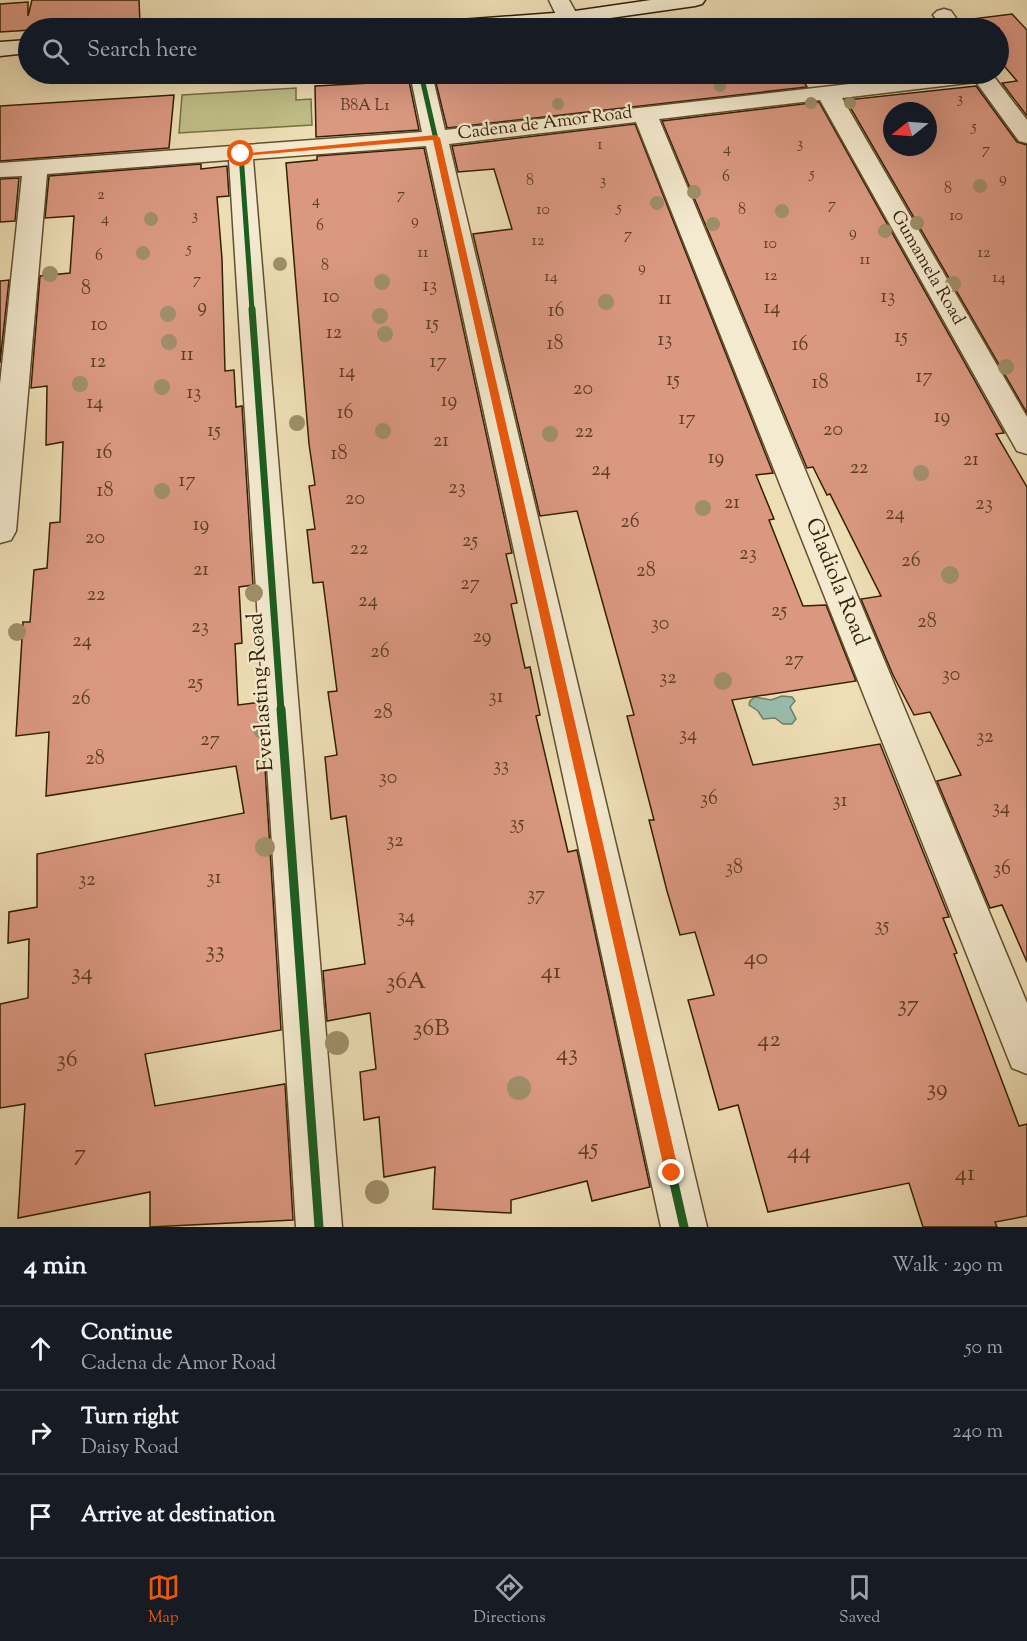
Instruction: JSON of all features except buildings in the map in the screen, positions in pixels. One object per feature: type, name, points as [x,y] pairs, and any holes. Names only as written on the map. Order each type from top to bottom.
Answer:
[{"type":"street","points":[[524,18],[564,9],[695,0]]},
{"type":"street","points":[[0,49],[18,48]]},
{"type":"street","points":[[423,84],[684,1227]]},
{"type":"street","name":"Cadena de Amor Road","points":[[0,170],[436,138],[895,84]]},
{"type":"street","points":[[988,84],[1027,136]]},
{"type":"street","name":"Gumamela Road","points":[[827,92],[1027,443]]},
{"type":"street","name":"Gladiola Road","points":[[645,112],[1027,1053]]},
{"type":"street","name":"Everlasting Road","points":[[241,154],[319,1227]]},
{"type":"street","points":[[0,531],[34,169]]},
{"type":"shaded area","points":[[296,88],[296,100],[311,99],[312,125],[179,133],[182,95]]},
{"type":"shaded area","points":[[782,696],[792,697],[795,701],[790,707],[796,719],[792,724],[783,724],[775,718],[763,719],[758,711],[749,705],[755,697],[771,700]]},
{"type":"cycle path","points":[[423,84],[684,1227]]},
{"type":"cycle path","points":[[241,154],[319,1227]]},
{"type":"route","points":[[241,154],[436,138],[672,1173]]}]
